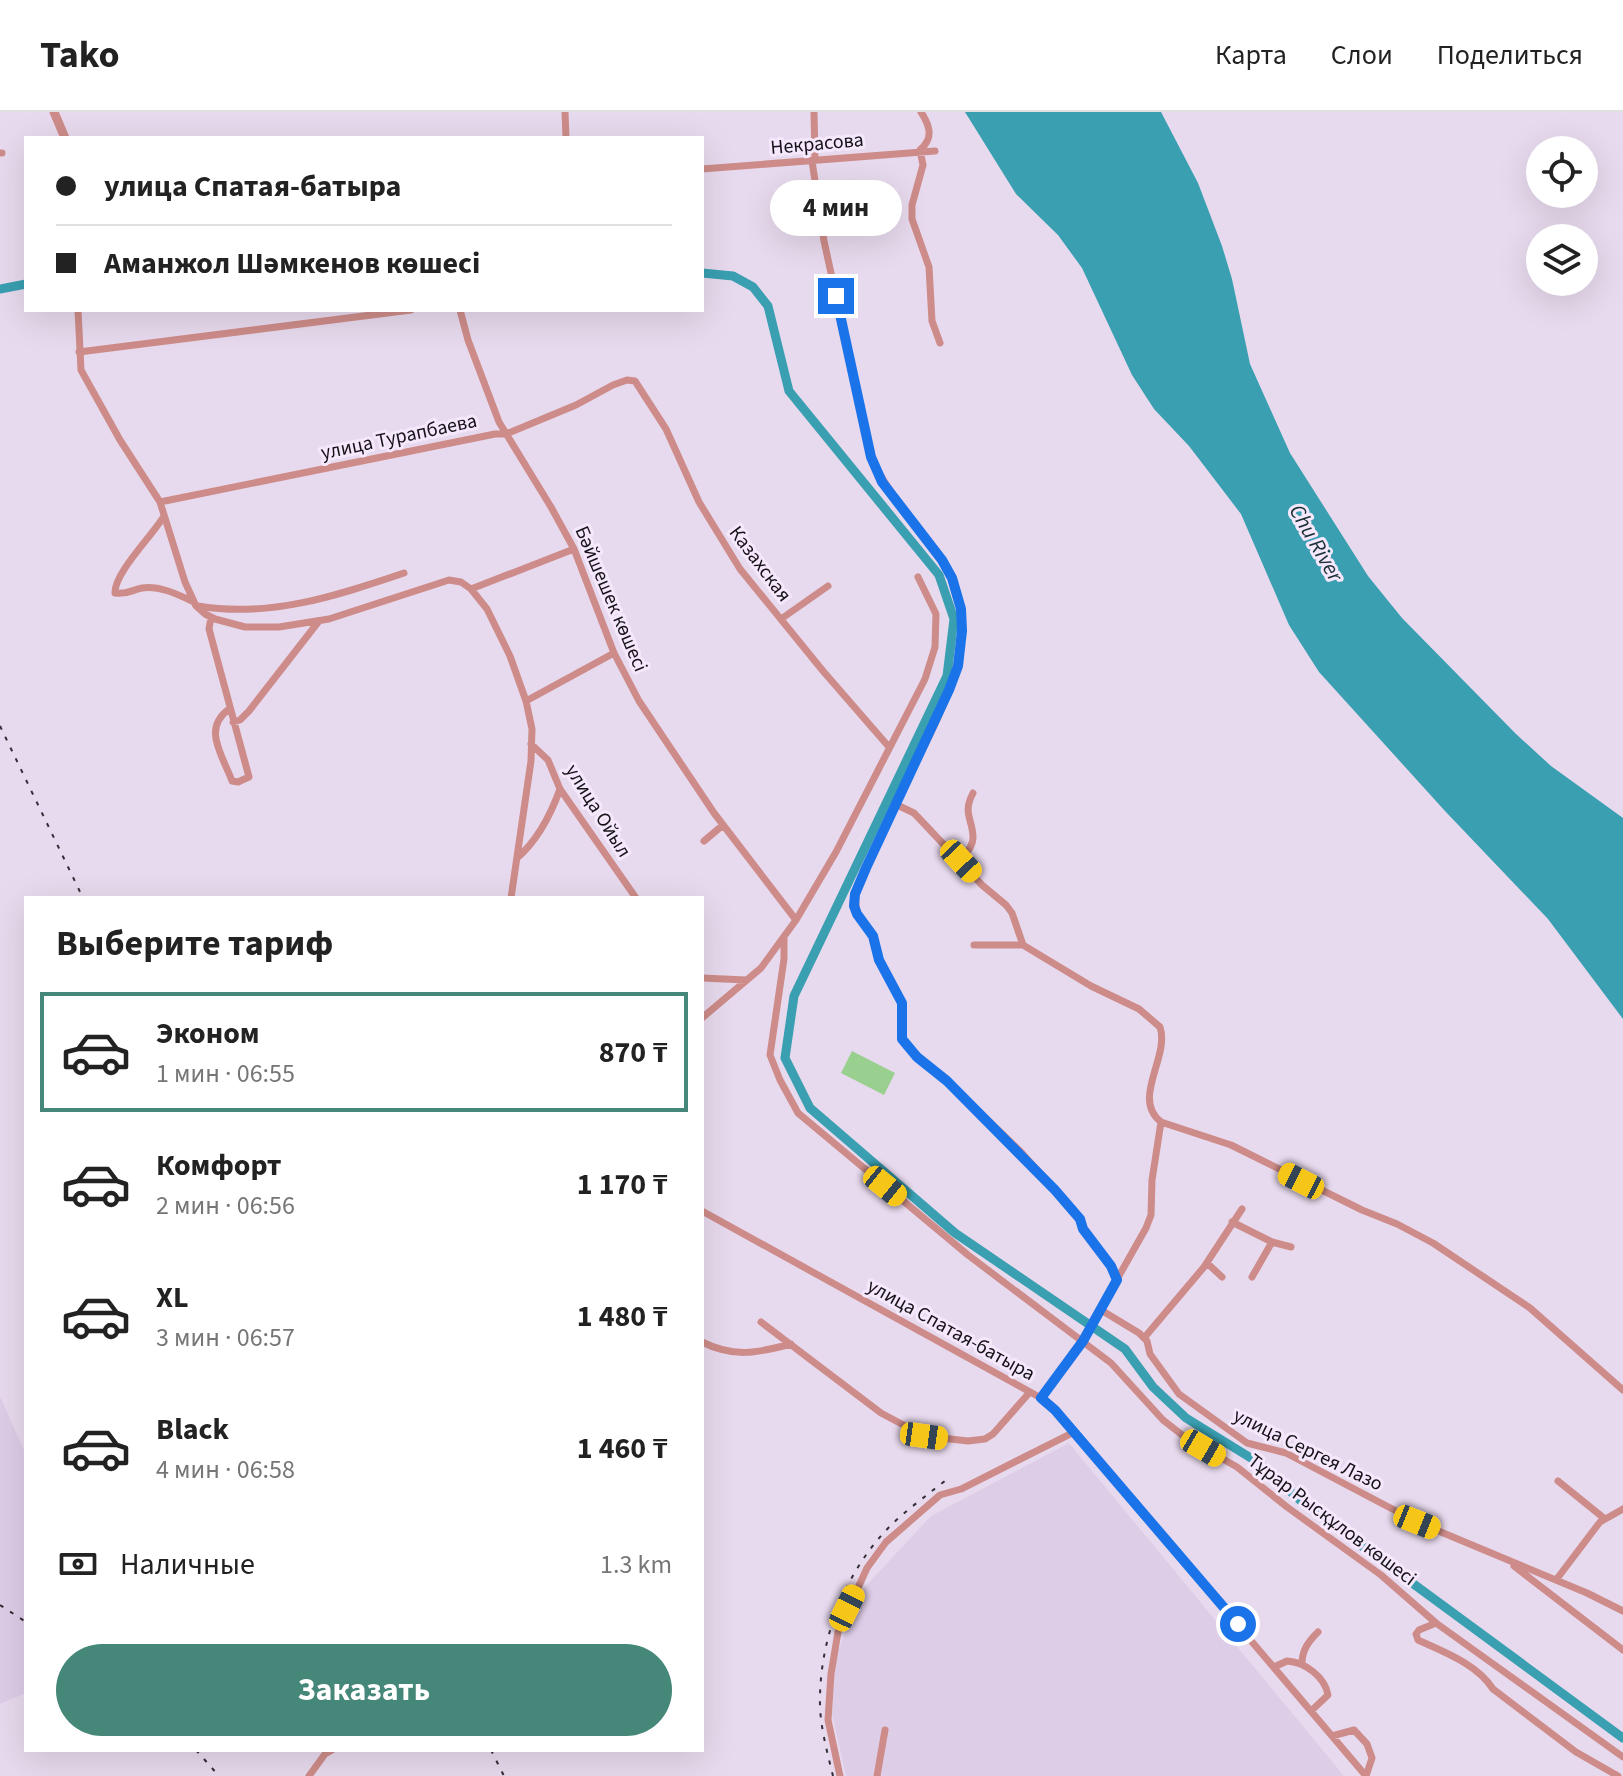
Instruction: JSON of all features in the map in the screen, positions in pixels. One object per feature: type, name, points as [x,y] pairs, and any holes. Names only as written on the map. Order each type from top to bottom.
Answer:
[{"type":"street","points":[[54,112],[64,136]]},
{"type":"street","points":[[565,112],[566,136]]},
{"type":"street","points":[[814,112],[814,161],[824,241],[871,457],[882,482],[942,560],[952,578],[961,609],[958,666],[860,881],[854,906],[873,936],[879,960],[902,1003],[902,1039],[1055,1190],[1080,1219],[1083,1229],[1111,1266],[1117,1280]]},
{"type":"street","points":[[921,112],[930,129],[926,145],[920,150],[923,165],[912,205],[912,219],[929,267],[931,310],[940,343]]},
{"type":"street","name":"Некрасова","points":[[704,169],[935,151]]},
{"type":"street","points":[[78,312],[81,370],[160,502],[195,604],[211,617],[245,627],[279,627],[319,621],[449,580],[461,582],[471,589],[487,609],[510,656],[532,729],[511,896]]},
{"type":"street","points":[[79,352],[395,312]]},
{"type":"street","name":"Бәйшешек көшесі","points":[[461,312],[483,380],[506,434],[574,549],[614,653],[639,701],[723,825],[796,920]]},
{"type":"street","name":"улица Турапбаева","points":[[160,502],[506,434],[627,380],[635,381]]},
{"type":"street","name":"Казахская","points":[[635,381],[666,429],[699,502],[740,569],[889,747]]},
{"type":"street","points":[[164,516],[121,575],[114,588],[115,593],[124,595],[142,588],[156,588],[195,604],[242,610],[274,609],[335,596],[404,573]]},
{"type":"street","points":[[471,589],[574,549]]},
{"type":"street","points":[[704,1016],[761,968],[784,939],[836,852],[925,679],[935,647],[936,614],[918,577]]},
{"type":"street","points":[[781,619],[828,586]]},
{"type":"street","points":[[234,624],[242,610]]},
{"type":"street","points":[[211,617],[209,629],[249,777],[238,782],[232,781],[215,736],[214,725],[229,709]]},
{"type":"street","points":[[233,722],[249,711],[319,621]]},
{"type":"street","points":[[526,701],[614,653]]},
{"type":"street","name":"улица Ойыл","points":[[531,744],[548,760],[560,789],[635,896]]},
{"type":"street","points":[[517,858],[540,832],[560,789]]},
{"type":"street","points":[[961,861],[971,847],[973,837],[967,816],[973,793]]},
{"type":"street","points":[[895,804],[914,813],[982,885],[1006,905],[1023,945]]},
{"type":"street","points":[[704,841],[723,825]]},
{"type":"street","name":"Тұрар Рысқұлов көшесі","points":[[784,939],[770,1055],[798,1113],[968,1255],[1084,1338],[1163,1420],[1186,1438],[1237,1467],[1381,1575],[1436,1623],[1623,1757]]},
{"type":"street","points":[[974,945],[1023,945],[1091,986],[1139,1009],[1160,1027],[1162,1044],[1149,1100],[1152,1116],[1161,1122],[1231,1145],[1433,1243],[1530,1308],[1623,1390]]},
{"type":"street","points":[[704,979],[746,980]]},
{"type":"street","points":[[1041,1398],[1084,1338],[1151,1215],[1152,1180],[1161,1122]]},
{"type":"street","points":[[1144,1338],[1207,1263],[1242,1209]]},
{"type":"street","name":"улица Спатая-батыра","points":[[704,1212],[1041,1398],[1074,1432],[1366,1776]]},
{"type":"street","points":[[1232,1222],[1272,1242],[1291,1247]]},
{"type":"street","points":[[1252,1277],[1272,1242]]},
{"type":"street","points":[[1207,1263],[1222,1277]]},
{"type":"street","name":"улица Сергея Лазо","points":[[1099,1313],[1144,1338],[1150,1354],[1179,1394],[1247,1443],[1286,1453],[1417,1522],[1623,1611]]},
{"type":"street","points":[[761,1322],[881,1413],[924,1436],[968,1441],[985,1439],[1030,1392]]},
{"type":"street","points":[[704,1343],[722,1353],[741,1353],[791,1344]]},
{"type":"street","points":[[840,1776],[828,1720],[831,1674],[838,1632],[867,1568],[886,1542],[940,1495],[961,1489],[1074,1432]]},
{"type":"street","points":[[1558,1481],[1605,1519]]},
{"type":"street","points":[[1556,1580],[1605,1519],[1623,1509]]},
{"type":"street","points":[[1507,1561],[1623,1650]]},
{"type":"street","points":[[1436,1623],[1419,1630],[1416,1634],[1418,1640],[1463,1662],[1487,1679],[1493,1689],[1576,1752],[1618,1776]]},
{"type":"street","points":[[1302,1664],[1302,1654],[1308,1641],[1318,1632]]},
{"type":"street","points":[[1274,1667],[1287,1661],[1302,1664],[1327,1688],[1328,1695],[1311,1711]]},
{"type":"street","points":[[877,1776],[885,1730]]},
{"type":"street","points":[[1332,1736],[1354,1730],[1367,1744],[1372,1758],[1366,1776]]},
{"type":"street","points":[[309,1776],[328,1752]]},
{"type":"shaded area","points":[[0,1396],[24,1450],[24,1694],[0,1704]]},
{"type":"shaded area","points":[[1069,1443],[1344,1776],[846,1776],[832,1714],[836,1656],[862,1590],[931,1516]]},
{"type":"green space","points":[[852,1051],[895,1073],[884,1095],[841,1073]]},
{"type":"water","name":"Chu River","points":[[965,112],[1161,112],[1198,183],[1222,246],[1250,364],[1290,453],[1368,576],[1402,618],[1516,734],[1551,766],[1623,818],[1623,1019],[1548,919],[1319,672],[1289,625],[1241,514],[1189,446],[1154,409],[1132,375],[1082,268],[1058,235],[1016,194]]},
{"type":"waterway","points":[[704,273],[733,276],[753,287],[768,306],[789,391],[939,575],[954,619],[947,676],[794,996],[785,1058],[810,1108],[955,1233],[1125,1349],[1153,1387],[1186,1418],[1259,1463],[1302,1502],[1623,1738]]},
{"type":"waterway","points":[[0,289],[24,284]]},
{"type":"railway","points":[[0,726],[82,896]]},
{"type":"railway","points":[[833,1776],[822,1727],[820,1697],[826,1646],[842,1597],[868,1552],[884,1533],[946,1480]]},
{"type":"railway","points":[[0,1605],[24,1621]]},
{"type":"railway","points":[[198,1752],[219,1776]]},
{"type":"railway","points":[[492,1752],[504,1776]]},
{"type":"route","points":[[836,296],[871,457],[882,482],[942,560],[952,578],[959,595],[962,631],[958,666],[949,690],[866,868],[855,894],[854,906],[873,936],[879,960],[902,1003],[902,1039],[917,1057],[947,1081],[1021,1152],[1055,1190],[1080,1219],[1083,1229],[1111,1266],[1117,1280],[1083,1341],[1041,1398],[1055,1410],[1238,1624]]}]
